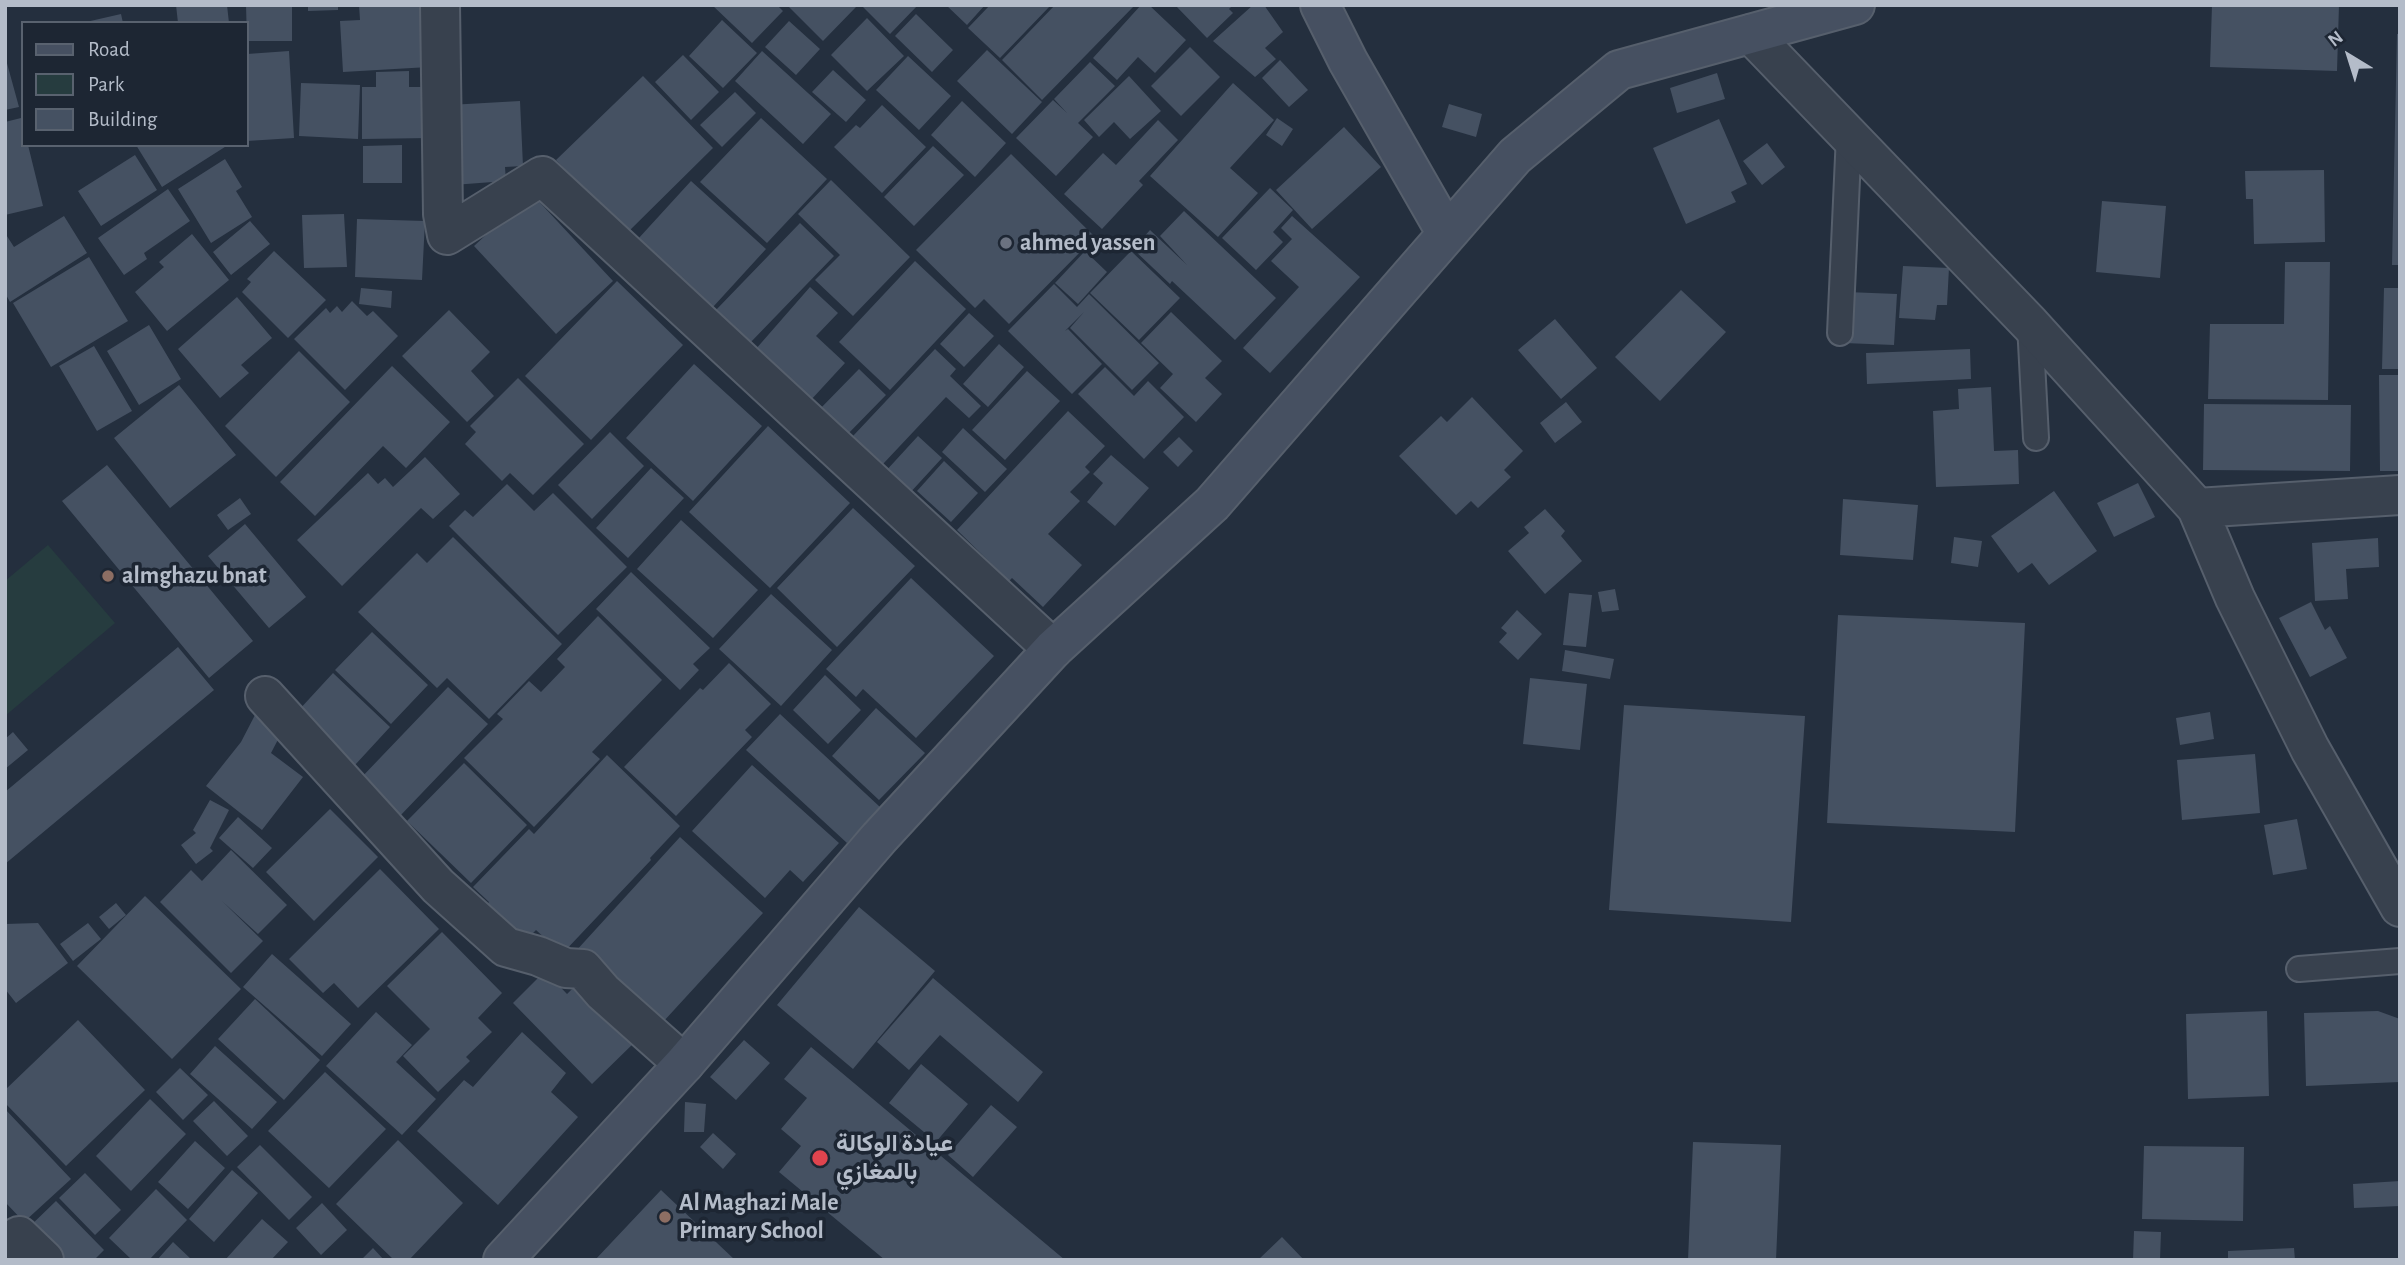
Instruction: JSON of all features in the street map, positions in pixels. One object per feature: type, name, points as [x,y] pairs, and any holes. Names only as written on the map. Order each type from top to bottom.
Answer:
[{"type":"street","points":[[440,5],[443,215],[447,235],[542,176],[1053,649]]},
{"type":"street","points":[[1320,5],[1348,61],[1447,234]]},
{"type":"street","points":[[503,1260],[684,1064],[880,838],[1053,649],[1212,504],[1515,156],[1619,70],[1855,5]]},
{"type":"street","points":[[1751,34],[2030,324],[2197,508],[2235,598],[2310,749],[2400,907]]},
{"type":"street","points":[[2197,508],[2400,495]]},
{"type":"street","points":[[265,696],[438,886],[506,947],[566,968],[583,969],[603,992],[684,1064]]},
{"type":"street","points":[[5,1245],[19,1236],[44,1260]]},
{"type":"lane","points":[[1840,333],[1849,135]]},
{"type":"lane","points":[[2030,324],[2036,438]]},
{"type":"lane","points":[[2299,969],[2400,961]]},
{"type":"green space","points":[[48,545],[115,623],[5,716],[5,581]]},
{"type":"building","points":[[176,5],[227,5],[229,21],[178,21]]},
{"type":"building","points":[[246,5],[292,5],[292,41],[248,41]]},
{"type":"building","points":[[308,5],[338,5],[338,10],[308,11]]},
{"type":"building","points":[[359,5],[428,5],[429,67],[343,72],[340,21],[360,20]]},
{"type":"building","points":[[712,5],[777,5],[783,11],[752,43]]},
{"type":"building","points":[[787,5],[854,5],[856,7],[823,41]]},
{"type":"building","points":[[861,5],[918,5],[890,34]]},
{"type":"building","points":[[946,5],[985,5],[967,25]]},
{"type":"building","points":[[990,5],[1051,5],[1000,58],[968,28]]},
{"type":"building","points":[[1055,5],[1135,5],[1042,100],[1002,60]]},
{"type":"building","points":[[1141,5],[1149,5],[1186,40],[1155,73],[1138,57],[1117,80],[1093,58]]},
{"type":"building","points":[[1175,5],[1233,5],[1229,9],[1233,13],[1207,38]]},
{"type":"building","points":[[1253,5],[1264,5],[1283,32],[1265,48],[1276,59],[1255,77],[1213,41]]},
{"type":"building","points":[[2212,5],[2339,5],[2337,71],[2210,67]]},
{"type":"building","points":[[121,14],[123,21],[90,21]]},
{"type":"building","points":[[916,14],[953,50],[932,72],[895,36]]},
{"type":"building","points":[[867,18],[904,56],[867,91],[831,55]]},
{"type":"building","points":[[722,20],[757,53],[723,88],[689,56]]},
{"type":"building","points":[[789,21],[820,49],[796,75],[765,47]]},
{"type":"building","points":[[2397,34],[2400,34],[2400,265],[2392,265]]},
{"type":"building","points":[[1190,47],[1220,77],[1181,116],[1151,86]]},
{"type":"building","points":[[987,50],[1042,102],[1012,134],[957,81]]},
{"type":"building","points":[[289,51],[294,138],[248,141],[248,54]]},
{"type":"building","points":[[762,51],[831,114],[803,144],[735,81]]},
{"type":"building","points":[[683,55],[719,92],[691,120],[655,82]]},
{"type":"building","points":[[5,56],[19,107],[5,110]]},
{"type":"building","points":[[908,56],[951,96],[919,130],[876,90]]},
{"type":"building","points":[[1280,60],[1308,90],[1289,107],[1262,78]]},
{"type":"building","points":[[1090,62],[1115,86],[1078,123],[1093,137],[1056,176],[1016,138],[1053,100],[1067,113],[1054,99]]},
{"type":"building","points":[[833,70],[866,100],[846,122],[812,92]]},
{"type":"building","points":[[409,71],[409,87],[429,87],[430,138],[362,139],[362,87],[376,87],[376,72]]},
{"type":"building","points":[[1717,73],[1725,99],[1677,113],[1670,88]]},
{"type":"building","points":[[643,76],[713,148],[627,233],[556,160]]},
{"type":"building","points":[[1129,76],[1161,111],[1130,139],[1114,122],[1099,137],[1084,120]]},
{"type":"building","points":[[301,83],[360,85],[358,139],[299,136]]},
{"type":"building","points":[[1233,83],[1274,120],[1230,168],[1258,193],[1218,237],[1150,176]]},
{"type":"building","points":[[735,92],[756,113],[722,147],[700,125]]},
{"type":"building","points":[[520,101],[523,166],[505,167],[506,181],[453,185],[449,105]]},
{"type":"building","points":[[962,101],[1006,143],[975,177],[931,135]]},
{"type":"building","points":[[1449,104],[1482,114],[1476,137],[1442,127]]},
{"type":"building","points":[[882,105],[926,147],[882,193],[834,147],[856,125],[860,128]]},
{"type":"building","points":[[21,118],[21,147],[28,147],[43,206],[5,215],[5,122]]},
{"type":"building","points":[[761,118],[827,179],[767,243],[700,182]]},
{"type":"building","points":[[1277,118],[1293,129],[1282,146],[1266,135]]},
{"type":"building","points":[[1719,119],[1747,184],[1731,192],[1736,202],[1686,224],[1653,148]]},
{"type":"building","points":[[1158,120],[1178,140],[1139,181],[1143,185],[1102,229],[1064,194],[1103,153],[1116,165]]},
{"type":"building","points":[[1344,127],[1381,167],[1312,229],[1276,190]]},
{"type":"building","points":[[1767,143],[1785,167],[1762,185],[1743,161]]},
{"type":"building","points":[[402,145],[402,183],[363,183],[363,146]]},
{"type":"building","points":[[933,146],[964,175],[914,226],[884,197]]},
{"type":"building","points":[[137,147],[225,147],[162,187]]},
{"type":"building","name":"ahmed yassen","points":[[1011,154],[1095,237],[1009,324],[984,299],[975,308],[916,250]]},
{"type":"building","points":[[135,155],[157,190],[101,226],[78,191]]},
{"type":"building","points":[[225,159],[242,187],[236,191],[252,217],[211,243],[178,189]]},
{"type":"building","points":[[2324,170],[2325,242],[2254,244],[2253,199],[2246,199],[2245,171]]},
{"type":"building","points":[[831,180],[910,257],[853,316],[815,280],[840,255],[798,214]]},
{"type":"building","points":[[691,181],[766,249],[713,307],[638,239]]},
{"type":"building","points":[[1270,188],[1293,210],[1273,232],[1283,242],[1256,270],[1222,238]]},
{"type":"building","points":[[168,189],[190,221],[144,253],[147,259],[124,275],[98,238]]},
{"type":"building","points":[[531,193],[613,281],[556,334],[474,246]]},
{"type":"building","points":[[2102,201],[2166,206],[2160,278],[2096,272]]},
{"type":"building","points":[[1184,211],[1276,298],[1235,340],[1133,249],[1150,230],[1187,265],[1160,236]]},
{"type":"building","points":[[344,214],[347,267],[304,268],[302,215]]},
{"type":"building","points":[[64,216],[87,253],[10,302],[5,293],[5,233],[14,247]]},
{"type":"building","points":[[1292,216],[1360,277],[1270,373],[1243,348],[1299,287],[1271,261],[1292,239],[1281,228]]},
{"type":"building","points":[[357,219],[425,221],[422,280],[355,277]]},
{"type":"building","points":[[250,221],[270,244],[231,275],[213,252]]},
{"type":"building","points":[[800,223],[834,256],[749,344],[715,311]]},
{"type":"building","points":[[192,234],[229,280],[167,331],[135,292],[164,267],[159,262]]},
{"type":"building","points":[[274,251],[326,300],[288,338],[242,292],[251,282],[247,279]]},
{"type":"building","points":[[1085,251],[1107,272],[1078,304],[1055,283]]},
{"type":"building","points":[[1131,251],[1180,298],[1139,340],[1090,293]]},
{"type":"building","points":[[89,257],[128,321],[51,367],[13,303]]},
{"type":"building","points":[[915,261],[966,309],[890,390],[839,342]]},
{"type":"building","points":[[2285,262],[2330,262],[2328,400],[2208,399],[2210,324],[2284,324]]},
{"type":"building","points":[[1903,266],[1949,268],[1947,305],[1937,305],[1935,320],[1899,318]]},
{"type":"building","points":[[617,281],[683,345],[591,440],[525,376]]},
{"type":"building","points":[[1054,284],[1077,307],[1089,294],[1159,363],[1132,390],[1070,328],[1084,312],[1065,331],[1068,329],[1102,364],[1072,394],[1008,331]]},
{"type":"building","points":[[810,287],[838,313],[816,336],[845,363],[810,401],[755,350]]},
{"type":"building","points":[[361,288],[392,291],[391,308],[359,304]]},
{"type":"building","points":[[2384,288],[2400,288],[2400,369],[2382,369]]},
{"type":"building","points":[[1681,290],[1726,332],[1660,401],[1615,357]]},
{"type":"building","points":[[1847,292],[1897,294],[1894,345],[1844,343]]},
{"type":"building","points":[[237,297],[272,338],[241,365],[249,373],[220,398],[178,349]]},
{"type":"building","points":[[352,301],[367,316],[373,311],[398,336],[345,390],[294,339],[326,308],[330,313],[337,306],[342,312]]},
{"type":"building","points":[[449,310],[490,352],[471,371],[494,396],[467,422],[402,356]]},
{"type":"building","points":[[1171,312],[1222,361],[1205,378],[1222,394],[1196,422],[1160,388],[1173,374],[1141,343]]},
{"type":"building","points":[[969,313],[994,336],[964,367],[940,344]]},
{"type":"building","points":[[1555,319],[1597,368],[1561,399],[1518,350]]},
{"type":"building","points":[[149,325],[181,379],[139,405],[107,351]]},
{"type":"building","points":[[999,344],[1024,367],[988,407],[963,384]]},
{"type":"building","points":[[94,346],[132,411],[97,431],[59,366]]},
{"type":"building","points":[[935,349],[956,369],[950,376],[981,406],[969,418],[946,397],[883,464],[853,436]]},
{"type":"building","points":[[1970,349],[1971,379],[1867,384],[1866,353]]},
{"type":"building","points":[[299,351],[350,402],[276,477],[225,426]]},
{"type":"building","points":[[694,364],[762,426],[693,501],[626,438]]},
{"type":"building","points":[[392,366],[450,422],[406,468],[383,446],[315,516],[280,482]]},
{"type":"building","points":[[1105,367],[1134,396],[1148,381],[1184,417],[1144,459],[1078,394]]},
{"type":"building","points":[[859,369],[886,395],[843,439],[816,413]]},
{"type":"building","points":[[1027,371],[1060,401],[1005,460],[972,430]]},
{"type":"building","points":[[2379,375],[2400,375],[2400,471],[2380,471]]},
{"type":"building","points":[[518,378],[584,444],[533,495],[510,473],[502,481],[465,444],[476,432],[470,426]]},
{"type":"building","points":[[179,385],[236,455],[170,508],[114,438]]},
{"type":"building","points":[[1991,387],[1994,451],[2018,450],[2019,484],[1936,487],[1933,411],[1959,409],[1958,389]]},
{"type":"building","points":[[1472,397],[1523,451],[1504,470],[1511,477],[1478,508],[1471,501],[1456,515],[1399,456],[1441,416],[1447,422]]},
{"type":"building","points":[[1566,402],[1582,422],[1555,443],[1540,423]]},
{"type":"building","points":[[2204,404],[2351,405],[2350,471],[2203,470]]},
{"type":"building","points":[[1068,411],[1105,446],[1085,467],[1090,472],[1070,492],[1080,501],[1048,534],[1082,565],[1043,607],[1012,578],[1009,581],[957,530]]},
{"type":"building","points":[[768,426],[850,503],[770,588],[689,512]]},
{"type":"building","points":[[963,428],[1007,469],[985,492],[942,452]]},
{"type":"building","points":[[610,432],[644,466],[592,519],[558,485]]},
{"type":"building","points":[[918,436],[942,458],[908,495],[884,473]]},
{"type":"building","points":[[1179,437],[1193,451],[1178,467],[1163,452]]},
{"type":"building","points":[[1111,455],[1149,488],[1115,526],[1087,502],[1103,483],[1093,474]]},
{"type":"building","points":[[425,457],[460,494],[433,519],[421,508],[342,586],[297,540],[368,473],[378,484],[385,478],[393,487]]},
{"type":"building","points":[[944,461],[978,493],[951,522],[917,491]]},
{"type":"building","points":[[107,465],[253,641],[209,678],[62,501]]},
{"type":"building","points":[[651,468],[684,498],[628,558],[596,528]]},
{"type":"building","points":[[2138,483],[2155,517],[2114,537],[2097,503]]},
{"type":"building","points":[[507,484],[534,511],[553,493],[627,567],[558,635],[449,526],[465,510],[473,517]]},
{"type":"building","points":[[2054,491],[2097,551],[2049,585],[2032,563],[2018,573],[1991,536]]},
{"type":"building","points":[[240,498],[251,514],[228,530],[217,515]]},
{"type":"building","points":[[1843,499],[1918,505],[1913,560],[1840,555]]},
{"type":"building","points":[[853,508],[915,566],[837,647],[777,588]]},
{"type":"building","points":[[1545,509],[1565,531],[1561,536],[1582,561],[1545,594],[1508,551],[1529,533],[1524,527]]},
{"type":"building","points":[[681,520],[758,590],[713,638],[637,569]]},
{"type":"building","points":[[245,524],[306,597],[269,628],[208,556]]},
{"type":"building","points":[[453,537],[562,644],[489,719],[447,678],[437,688],[358,612],[417,553],[427,563]]},
{"type":"building","points":[[1954,537],[1982,541],[1978,567],[1951,563]]},
{"type":"building","points":[[2378,538],[2379,567],[2346,569],[2348,599],[2315,601],[2312,543]]},
{"type":"building","points":[[631,572],[710,648],[693,664],[699,670],[680,690],[596,609]]},
{"type":"building","points":[[911,578],[994,656],[916,738],[863,689],[856,697],[826,669]]},
{"type":"building","points":[[1615,589],[1619,610],[1602,612],[1598,592]]},
{"type":"building","points":[[1569,593],[1592,595],[1586,647],[1563,645]]},
{"type":"building","points":[[771,594],[832,650],[781,706],[719,649]]},
{"type":"building","points":[[2311,602],[2325,630],[2330,626],[2347,658],[2310,677],[2279,618]]},
{"type":"building","points":[[1517,610],[1542,634],[1518,660],[1499,642],[1507,633],[1501,628]]},
{"type":"building","points":[[1838,615],[2025,623],[2015,832],[1827,823]]},
{"type":"building","points":[[598,616],[662,680],[592,752],[600,759],[534,827],[464,758],[503,719],[497,714],[529,681],[541,692],[565,667],[557,659]]},
{"type":"building","points":[[372,632],[428,685],[391,724],[335,670]]},
{"type":"building","points":[[178,647],[214,690],[5,864],[5,792]]},
{"type":"building","points":[[1565,650],[1614,659],[1610,679],[1562,671]]},
{"type":"building","points":[[729,663],[771,704],[745,730],[752,737],[676,816],[624,767],[700,688],[703,690]]},
{"type":"building","points":[[333,673],[390,727],[355,765],[298,711]]},
{"type":"building","points":[[825,675],[861,710],[828,744],[793,710]]},
{"type":"building","points":[[1530,678],[1587,684],[1580,750],[1523,744]]},
{"type":"building","points":[[448,687],[488,724],[399,817],[359,780]]},
{"type":"building","points":[[1624,705],[1805,716],[1791,922],[1609,910]]},
{"type":"building","points":[[876,708],[925,753],[879,800],[832,756]]},
{"type":"building","points":[[2210,712],[2214,739],[2180,745],[2176,718]]},
{"type":"building","points":[[780,714],[880,807],[847,843],[746,750]]},
{"type":"building","points":[[255,715],[283,730],[271,753],[303,777],[262,830],[206,786],[241,742]]},
{"type":"building","points":[[13,732],[28,750],[5,769],[5,739]]},
{"type":"building","points":[[2255,754],[2260,813],[2182,820],[2177,760]]},
{"type":"building","points":[[607,755],[680,826],[562,954],[536,930],[524,942],[486,906],[489,902],[473,887],[529,829],[534,834]]},
{"type":"building","points":[[464,763],[527,825],[471,883],[407,821]]},
{"type":"building","points":[[752,765],[839,843],[803,882],[790,870],[765,898],[692,831]]},
{"type":"building","points":[[210,800],[229,810],[210,848],[213,851],[196,864],[181,845],[196,833],[193,830]]},
{"type":"building","points":[[330,809],[378,857],[314,921],[266,872]]},
{"type":"building","points":[[238,817],[272,848],[253,868],[219,838]]},
{"type":"building","points":[[2297,819],[2307,869],[2273,875],[2264,825]]},
{"type":"building","points":[[680,837],[763,913],[663,1022],[575,952]]},
{"type":"building","points":[[231,850],[287,905],[258,934],[222,901],[263,941],[231,973],[160,902],[191,870],[202,881]]},
{"type":"building","points":[[380,869],[439,929],[358,1008],[334,983],[323,993],[289,959]]},
{"type":"building","points":[[145,896],[241,989],[172,1059],[77,966]]},
{"type":"building","points":[[116,903],[126,915],[109,929],[99,917]]},
{"type":"building","points":[[859,907],[935,971],[853,1069],[777,1005]]},
{"type":"building","points":[[38,923],[68,963],[16,1003],[5,989],[5,924]]},
{"type":"building","points":[[88,923],[101,939],[73,961],[60,944]]},
{"type":"building","points":[[442,932],[502,993],[478,1018],[492,1032],[466,1057],[470,1061],[438,1092],[403,1056],[430,1029],[387,986]]},
{"type":"building","points":[[272,954],[351,1024],[322,1056],[243,987]]},
{"type":"building","points":[[545,971],[567,994],[581,980],[638,1039],[592,1084],[513,1003]]},
{"type":"building","points":[[933,978],[1043,1072],[1018,1102],[940,1035],[909,1070],[877,1042]]},
{"type":"building","points":[[255,999],[320,1060],[284,1100],[218,1039]]},
{"type":"building","points":[[2267,1011],[2269,1096],[2188,1099],[2186,1014]]},
{"type":"building","points":[[2378,1011],[2400,1019],[2400,1082],[2306,1086],[2304,1013]]},
{"type":"building","points":[[376,1012],[412,1045],[396,1062],[436,1099],[402,1135],[326,1066]]},
{"type":"building","points":[[78,1020],[145,1090],[66,1166],[5,1103],[5,1090]]},
{"type":"building","points":[[522,1032],[566,1073],[551,1092],[578,1117],[498,1205],[417,1131],[464,1080],[473,1087]]},
{"type":"building","points":[[744,1040],[770,1063],[736,1100],[710,1077]]},
{"type":"building","points":[[215,1046],[277,1102],[252,1129],[190,1074]]},
{"type":"building","points":[[811,1047],[1065,1260],[885,1260],[779,1172],[801,1146],[781,1129],[807,1098],[784,1079]]},
{"type":"building","points":[[921,1064],[968,1104],[936,1142],[889,1103]]},
{"type":"building","points":[[180,1068],[208,1095],[183,1120],[156,1092]]},
{"type":"building","points":[[325,1072],[386,1129],[329,1188],[268,1131]]},
{"type":"building","points":[[150,1099],[186,1134],[131,1191],[96,1156]]},
{"type":"building","points":[[214,1101],[248,1136],[227,1156],[193,1121]]},
{"type":"building","points":[[685,1102],[706,1104],[704,1132],[684,1132]]},
{"type":"building","points":[[991,1105],[1017,1127],[973,1177],[948,1155]]},
{"type":"building","points":[[5,1109],[71,1179],[24,1222],[5,1202]]},
{"type":"building","points":[[713,1133],[736,1154],[723,1169],[700,1147]]},
{"type":"building","points":[[398,1140],[463,1203],[409,1260],[394,1260],[336,1204]]},
{"type":"building","points":[[195,1141],[225,1168],[188,1209],[158,1182]]},
{"type":"building","points":[[1693,1142],[1781,1145],[1776,1260],[1688,1260]]},
{"type":"building","points":[[260,1145],[312,1197],[289,1220],[237,1167]]},
{"type":"building","points":[[2144,1146],[2244,1147],[2243,1221],[2142,1219]]},
{"type":"building","points":[[232,1170],[258,1193],[214,1242],[189,1219]]},
{"type":"building","points":[[85,1173],[121,1210],[95,1235],[59,1198]]},
{"type":"building","points":[[2400,1181],[2400,1206],[2354,1208],[2353,1184]]},
{"type":"building","points":[[156,1189],[187,1220],[149,1260],[132,1260],[109,1238]]},
{"type":"building","points":[[661,1190],[735,1260],[595,1260]]},
{"type":"building","points":[[56,1201],[104,1250],[94,1260],[55,1260],[26,1230]]},
{"type":"building","points":[[322,1203],[347,1230],[321,1255],[296,1228]]},
{"type":"building","points":[[262,1219],[288,1242],[271,1260],[225,1260]]},
{"type":"building","points":[[2134,1231],[2161,1232],[2160,1260],[2133,1260]]},
{"type":"building","points":[[1282,1237],[1304,1260],[1258,1260]]},
{"type":"building","points":[[173,1242],[192,1260],[157,1260]]},
{"type":"building","points":[[373,1248],[384,1260],[361,1260]]},
{"type":"building","points":[[2294,1248],[2295,1260],[2228,1260],[2228,1251]]},
{"type":"place","name":"ahmed yassen","points":[[1006,243]]},
{"type":"place","name":"almghazu bnat","points":[[108,576]]},
{"type":"place","name":"عيادة الوكالة بالمغازي","points":[[820,1158]]},
{"type":"place","name":"Al Maghazi Male Primary School","points":[[665,1217]]}]
